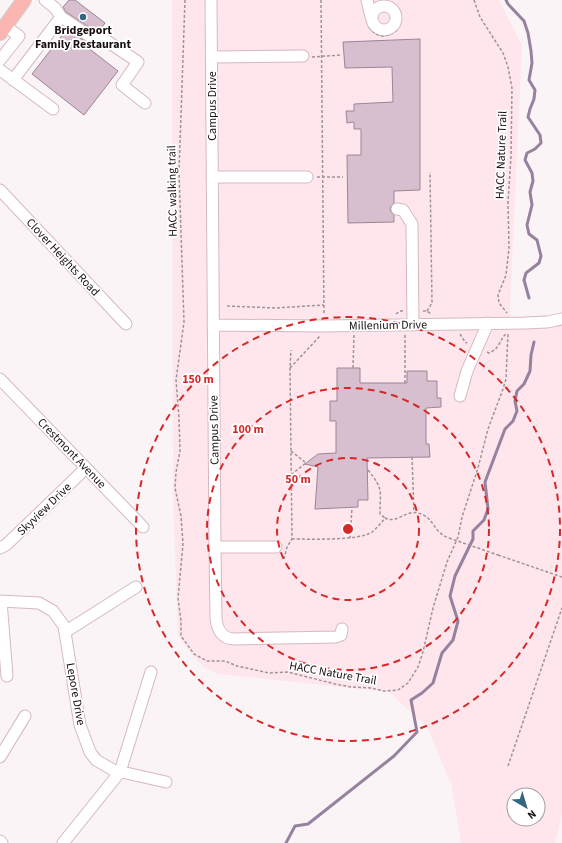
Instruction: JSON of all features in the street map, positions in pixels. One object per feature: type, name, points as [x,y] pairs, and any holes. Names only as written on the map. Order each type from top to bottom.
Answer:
[{"type":"main road","points":[[2,29],[24,0]]},
{"type":"street","points":[[45,0],[55,8],[61,17],[94,40],[101,37],[138,62],[122,85],[145,103]]},
{"type":"street","name":"Campus Drive","points":[[211,0],[215,547],[217,627],[222,635],[229,639],[336,637],[341,635],[342,629]]},
{"type":"street","points":[[367,0],[371,17]]},
{"type":"street","points":[[12,80],[61,17]]},
{"type":"street","points":[[0,60],[19,36],[2,29]]},
{"type":"street","points":[[212,57],[303,56]]},
{"type":"street","points":[[0,70],[53,109]]},
{"type":"street","points":[[212,177],[306,177]]},
{"type":"street","name":"Clover Heights Road","points":[[0,190],[126,324]]},
{"type":"street","points":[[397,209],[403,210],[412,224],[409,329]]},
{"type":"street","name":"Millenium Drive","points":[[213,326],[324,326],[409,329],[488,323],[547,322],[562,319]]},
{"type":"street","points":[[460,396],[467,372],[488,323]]},
{"type":"street","name":"Crestmont Avenue","points":[[0,379],[143,527]]},
{"type":"street","name":"Skyview Drive","points":[[0,548],[6,545],[86,468]]},
{"type":"street","points":[[215,547],[276,547]]},
{"type":"street","points":[[65,632],[136,587]]},
{"type":"street","points":[[0,601],[7,676]]},
{"type":"street","name":"Lepore Drive","points":[[0,601],[39,603],[53,611],[64,626],[80,725],[90,752],[96,760],[113,770],[166,782]]},
{"type":"street","points":[[63,843],[120,772],[152,672]]},
{"type":"street","points":[[0,757],[24,716]]},
{"type":"path","name":"HACC walking trail","points":[[176,380],[184,322],[179,172],[185,0]]},
{"type":"path","points":[[290,368],[323,333],[324,326],[321,0]]},
{"type":"path","name":"HACC Nature Trail","points":[[474,0],[480,17],[504,53],[512,88],[511,156],[508,202],[509,248],[506,275],[498,295],[499,303],[508,315]]},
{"type":"path","points":[[322,57],[341,55]]},
{"type":"path","points":[[427,311],[432,303],[430,172]]},
{"type":"path","points":[[323,177],[343,177]]},
{"type":"path","points":[[227,306],[275,308],[324,306]]},
{"type":"path","points":[[405,383],[409,329]]},
{"type":"path","points":[[455,332],[460,333],[465,342],[477,348]]},
{"type":"path","points":[[353,368],[354,333]]},
{"type":"path","name":"HACC Nature Trail","points":[[176,380],[180,450],[175,488],[181,516],[183,544],[178,598],[181,636],[190,649],[198,657],[207,661],[225,661],[237,666],[269,673],[288,672],[351,687],[371,688],[384,691],[398,690],[412,678],[423,652],[433,608],[447,562],[458,537],[462,517],[478,468],[488,429],[504,389],[506,379],[508,333],[502,336],[500,344],[489,354],[477,348]]},
{"type":"path","points":[[284,559],[287,547],[292,539],[291,350]]},
{"type":"path","points":[[291,451],[306,463],[291,474]]},
{"type":"path","points":[[412,457],[414,512]]},
{"type":"path","points":[[368,470],[380,487],[382,502],[380,514],[390,521],[414,512],[428,517],[438,532],[443,536],[562,577]]},
{"type":"path","points":[[350,538],[352,507]]},
{"type":"path","points":[[292,539],[350,538],[366,535],[372,532],[385,518]]},
{"type":"path","points":[[508,766],[562,608]]},
{"type":"shaded area","points":[[172,0],[499,0],[522,45],[510,312],[512,328],[539,329],[562,324],[562,814],[555,843],[461,843],[451,784],[427,727],[389,692],[218,674],[204,667],[178,636],[173,500]]},
{"type":"building","name":"Bridgeport Family Restaurant","points":[[69,0],[75,0],[105,23],[100,30],[95,31],[66,12],[63,7]]},
{"type":"building","points":[[67,29],[89,44],[87,47],[118,71],[84,115],[32,74]]},
{"type":"building","points":[[420,39],[420,190],[394,191],[394,203],[390,208],[394,215],[394,222],[348,223],[347,155],[361,155],[361,129],[354,129],[354,122],[347,123],[346,111],[354,111],[354,104],[393,102],[392,67],[345,68],[343,42]]},
{"type":"building","points":[[337,368],[360,368],[360,383],[407,383],[407,371],[427,371],[427,381],[437,381],[437,398],[441,398],[441,407],[426,408],[426,444],[429,444],[430,457],[367,458],[368,500],[358,500],[358,507],[315,509],[318,467],[305,464],[318,454],[336,453],[336,421],[330,421],[330,401],[337,401]]},
{"type":"waterway","points":[[506,0],[524,21],[528,33],[532,63],[529,80],[535,90],[534,99],[528,117],[540,135],[541,143],[535,149],[527,153],[525,160],[532,173],[533,181],[530,192],[532,205],[527,225],[529,234],[537,240],[541,256],[539,263],[526,273],[524,280],[529,298]]},
{"type":"waterway","points":[[286,843],[295,826],[308,824],[394,756],[417,732],[411,700],[433,683],[442,653],[453,640],[458,621],[450,596],[455,576],[473,539],[473,531],[484,520],[488,509],[485,482],[505,429],[513,421],[517,411],[515,401],[517,391],[524,384],[530,371],[534,342]]},
{"type":"place","name":"Bridgeport Family Restaurant","points":[[83,17]]}]
